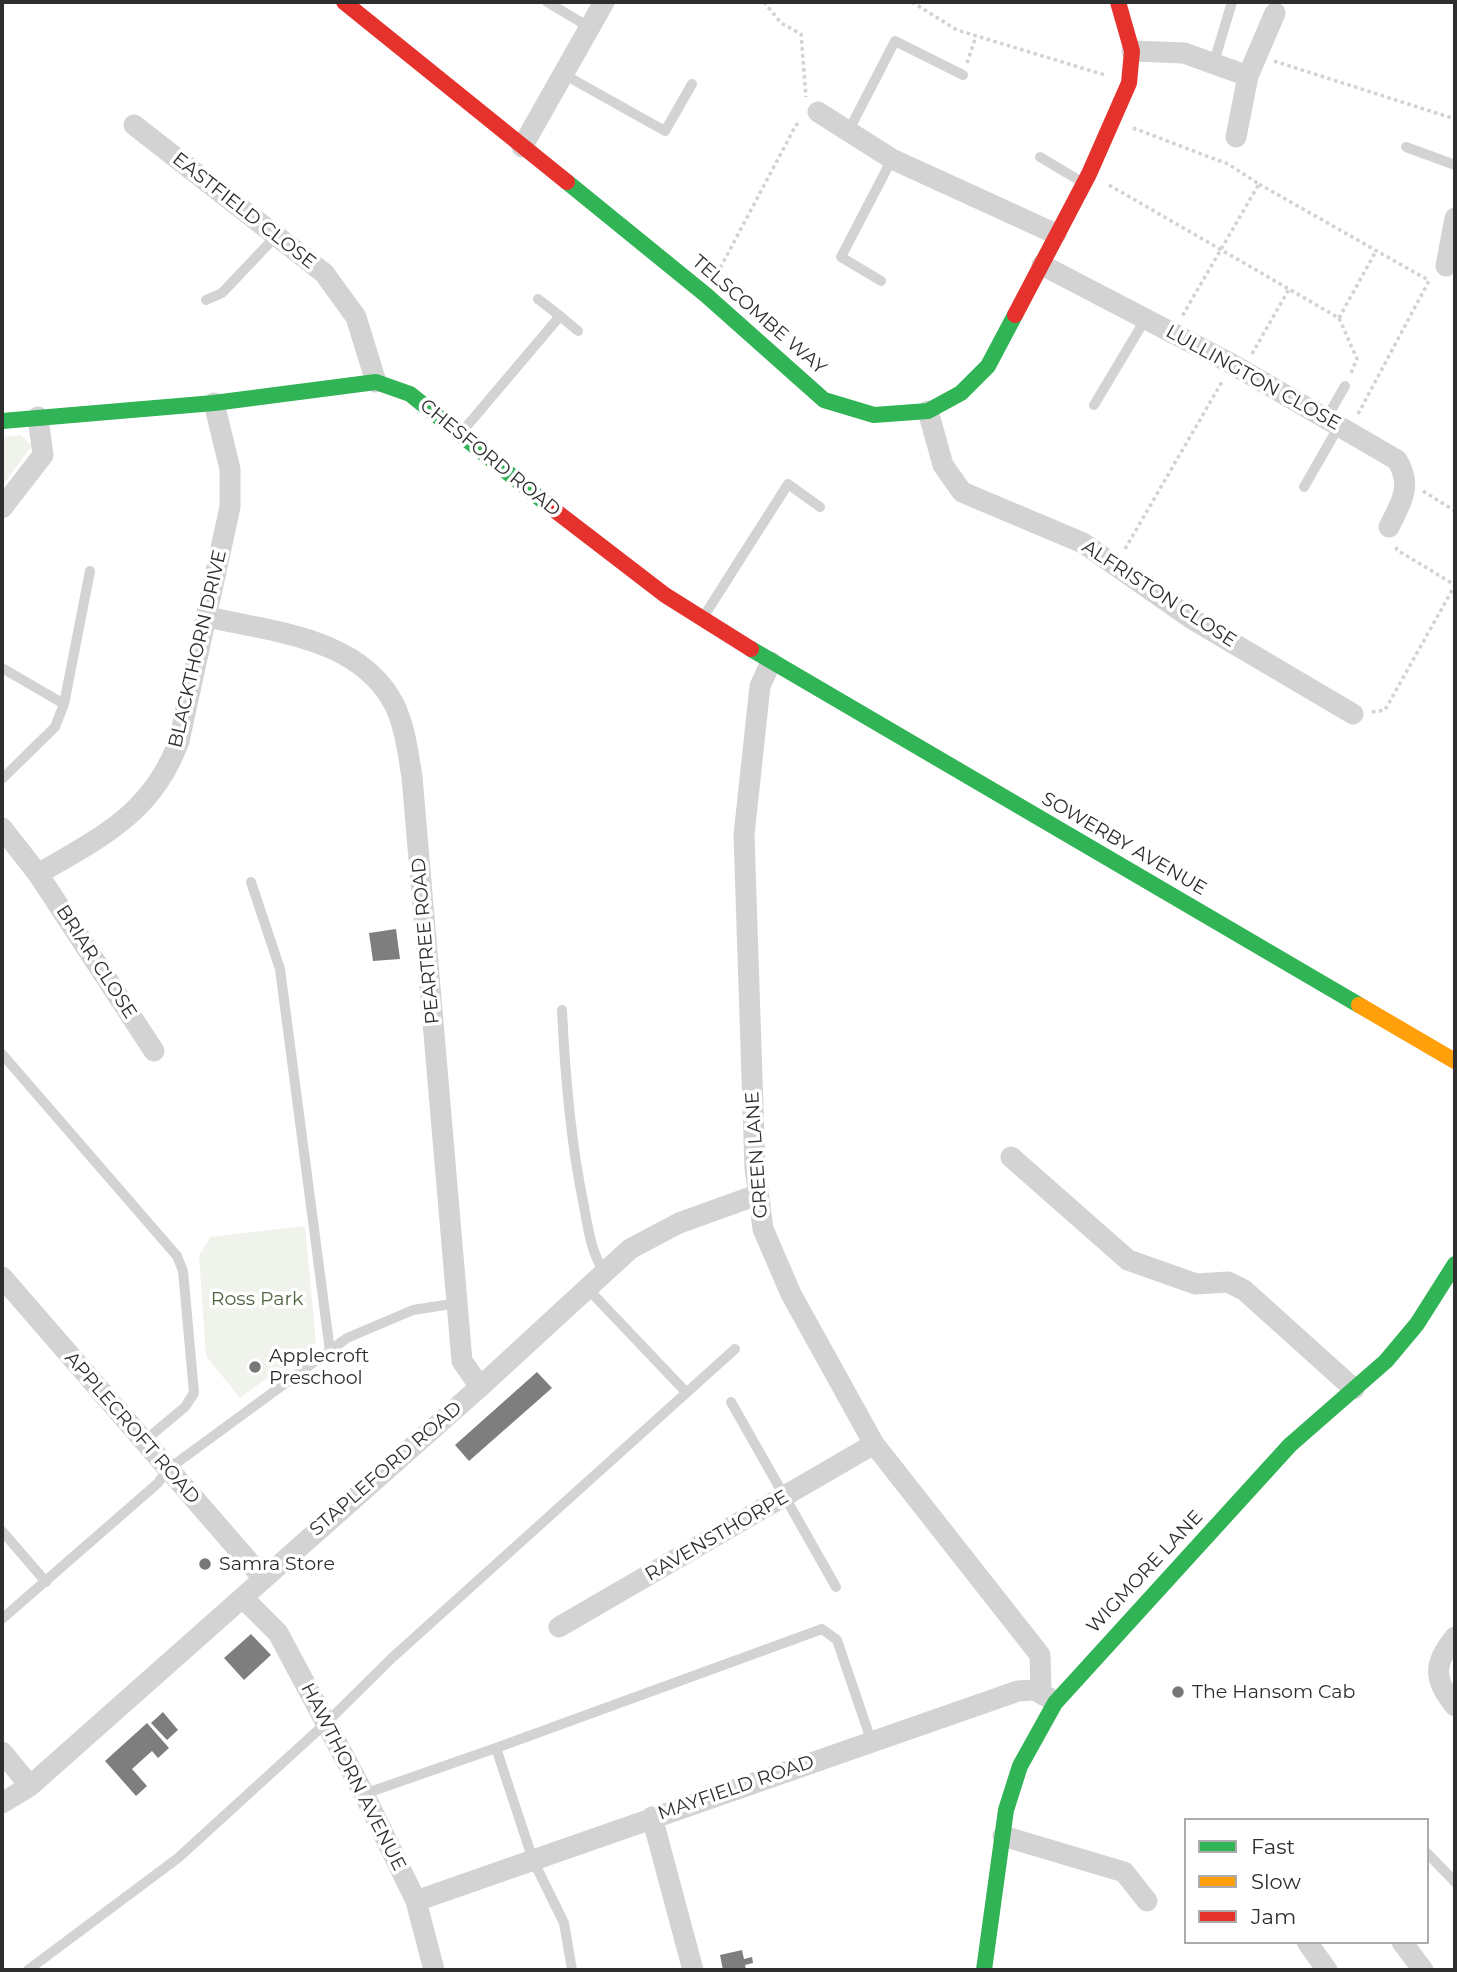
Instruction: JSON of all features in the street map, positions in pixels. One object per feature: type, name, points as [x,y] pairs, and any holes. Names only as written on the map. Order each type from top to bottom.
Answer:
[{"type":"street","name":"TELSCOMBE WAY","points":[[344,2],[706,295],[824,400],[874,415],[928,411],[961,393],[988,366],[1087,179],[1115,121],[1129,83],[1132,51],[1118,2]]},
{"type":"street","points":[[522,146],[565,75],[604,2]]},
{"type":"street","points":[[1236,137],[1248,76],[1275,13]]},
{"type":"street","points":[[1132,51],[1166,51],[1214,62],[1248,76]]},
{"type":"street","points":[[818,112],[892,159],[1056,234]]},
{"type":"street","name":"EASTFIELD CLOSE","points":[[134,125],[324,273],[356,317],[376,382]]},
{"type":"street","points":[[1446,267],[1455,218]]},
{"type":"street","name":"LULLINGTON CLOSE","points":[[1042,265],[1146,318],[1397,460],[1406,481]]},
{"type":"street","name":"CHESFORD ROAD","points":[[2,421],[214,403],[376,382],[410,394],[665,595],[771,662]]},
{"type":"street","name":"BLACKTHORN DRIVE","points":[[38,874],[120,826],[149,797],[169,768],[179,741],[208,617],[230,507],[230,469],[214,403]]},
{"type":"street","name":"ALFRISTON CLOSE","points":[[928,411],[943,465],[962,492],[1083,543],[1192,619],[1353,714]]},
{"type":"street","points":[[2,508],[43,455],[38,417]]},
{"type":"street","points":[[1389,527],[1406,494],[1406,481]]},
{"type":"street","name":"PEARTREE ROAD","points":[[208,617],[299,638],[346,655],[384,689],[400,721],[412,777],[462,1360],[480,1387]]},
{"type":"street","name":"SOWERBY AVENUE","points":[[771,662],[1455,1061]]},
{"type":"street","name":"GREEN LANE","points":[[771,662],[760,686],[744,835],[757,1195],[763,1229],[776,1262],[874,1444],[913,1498],[1031,1641],[1040,1655],[1048,1698]]},
{"type":"street","name":"BRIAR CLOSE","points":[[2,828],[38,874],[154,1051]]},
{"type":"street","points":[[1011,1157],[1128,1260],[1196,1284],[1228,1282],[1244,1290],[1354,1389]]},
{"type":"street","name":"STAPLEFORD ROAD","points":[[2,1803],[30,1786],[646,1237],[730,1202],[757,1195]]},
{"type":"street","name":"WIGMORE LANE","points":[[984,1970],[1012,1790],[1048,1698],[1290,1445],[1386,1361],[1417,1324],[1455,1264]]},
{"type":"street","name":"APPLECROFT ROAD","points":[[2,1276],[263,1578]]},
{"type":"street","name":"RAVENSTHORPE","points":[[559,1627],[874,1444]]},
{"type":"street","name":"HAWTHORN AVENUE","points":[[243,1598],[278,1633],[364,1794],[416,1901],[434,1970]]},
{"type":"street","points":[[1455,1637],[1442,1653],[1437,1670],[1441,1689],[1455,1706]]},
{"type":"street","name":"MAYFIELD ROAD","points":[[416,1901],[1017,1691],[1048,1698]]},
{"type":"street","points":[[2,1752],[30,1786]]},
{"type":"street","points":[[652,1817],[693,1970]]},
{"type":"street","points":[[1003,1836],[1124,1872],[1147,1901]]},
{"type":"street","points":[[1308,1944],[1327,1970]]},
{"type":"street","points":[[1404,1944],[1423,1970]]},
{"type":"lane","points":[[547,2],[589,27]]},
{"type":"lane","points":[[1214,62],[1232,2]]},
{"type":"lane","points":[[849,130],[895,41],[963,75]]},
{"type":"lane","points":[[565,75],[665,131],[692,84]]},
{"type":"lane","points":[[1406,147],[1455,165]]},
{"type":"lane","points":[[1040,157],[1087,179]]},
{"type":"lane","points":[[881,281],[841,257],[892,159]]},
{"type":"lane","points":[[206,300],[222,293],[276,236]]},
{"type":"lane","points":[[538,299],[578,331]]},
{"type":"lane","points":[[459,435],[560,316]]},
{"type":"lane","points":[[1094,405],[1146,318]]},
{"type":"lane","points":[[1304,486],[1338,425],[1345,386]]},
{"type":"lane","points":[[703,618],[788,484],[820,507]]},
{"type":"lane","points":[[2,779],[55,727],[64,704],[90,571]]},
{"type":"lane","points":[[2,668],[64,704]]},
{"type":"lane","points":[[251,882],[280,969],[330,1350]]},
{"type":"lane","points":[[562,1010],[573,1155],[594,1255],[604,1272]]},
{"type":"lane","points":[[2,1054],[177,1256],[184,1271],[194,1393],[185,1407],[143,1442]]},
{"type":"lane","points":[[587,1288],[685,1391]]},
{"type":"lane","points":[[2,1619],[158,1483],[167,1470],[347,1338],[413,1310],[458,1303]]},
{"type":"lane","points":[[28,1970],[178,1858],[326,1723],[403,1648],[685,1391],[735,1349]]},
{"type":"lane","points":[[731,1402],[836,1587]]},
{"type":"lane","points":[[2,1531],[46,1582]]},
{"type":"lane","points":[[364,1794],[822,1629],[836,1640],[871,1741]]},
{"type":"lane","points":[[496,1748],[533,1860],[564,1923],[572,1970]]},
{"type":"lane","points":[[1429,1855],[1455,1882]]},
{"type":"path","points":[[706,295],[796,125],[818,112],[805,96],[801,34],[780,23],[764,2]]},
{"type":"path","points":[[912,2],[957,30],[1129,83]]},
{"type":"path","points":[[963,75],[976,36]]},
{"type":"path","points":[[1258,57],[1455,119]]},
{"type":"path","points":[[1115,121],[1228,164],[1428,280]]},
{"type":"path","points":[[1087,179],[1221,250],[1339,318],[1357,359],[1345,386]]},
{"type":"path","points":[[1172,333],[1259,184]]},
{"type":"path","points":[[1339,318],[1376,251]]},
{"type":"path","points":[[1338,425],[1428,280],[1446,267]]},
{"type":"path","points":[[1115,566],[1289,289]]},
{"type":"path","points":[[1406,481],[1455,511]]},
{"type":"path","points":[[1353,714],[1385,710],[1455,585],[1397,550],[1389,527]]},
{"type":"green space","points":[[21,435],[32,446],[2,486],[2,437]]},
{"type":"green space","name":"Ross Park","points":[[305,1226],[316,1342],[240,1398],[206,1356],[199,1256],[210,1237]]},
{"type":"building","points":[[396,929],[400,959],[373,961],[369,933]]},
{"type":"building","points":[[537,1372],[552,1388],[469,1461],[455,1445]]},
{"type":"building","points":[[251,1634],[271,1655],[244,1680],[224,1658]]},
{"type":"building","points":[[163,1712],[178,1730],[167,1740],[151,1723]]},
{"type":"building","points":[[147,1723],[169,1748],[158,1758],[152,1751],[132,1769],[147,1786],[136,1796],[105,1761]]},
{"type":"building","points":[[742,1950],[744,1959],[752,1957],[753,1963],[745,1965],[746,1970],[723,1970],[720,1955]]},
{"type":"traffic: fast","points":[[567,182],[706,295],[824,400],[874,415],[928,411],[961,393],[988,366],[1015,315]]},
{"type":"traffic: fast","points":[[2,421],[214,403],[376,382],[410,394],[553,509]]},
{"type":"traffic: fast","points":[[751,649],[1359,1005]]},
{"type":"traffic: fast","points":[[984,1970],[1006,1810],[1020,1766],[1055,1703],[1290,1445],[1386,1361],[1417,1324],[1455,1264]]},
{"type":"traffic: slow","points":[[1359,1005],[1455,1061]]},
{"type":"traffic: jam","points":[[344,2],[567,182]]},
{"type":"traffic: jam","points":[[1015,315],[1089,174],[1129,83],[1132,51],[1118,2]]},
{"type":"traffic: jam","points":[[553,509],[665,595],[751,649]]},
{"type":"place","name":"Applecroft Preschool","points":[[255,1367]]},
{"type":"place","name":"Samra Store","points":[[205,1564]]},
{"type":"place","name":"The Hansom Cab","points":[[1178,1692]]}]
